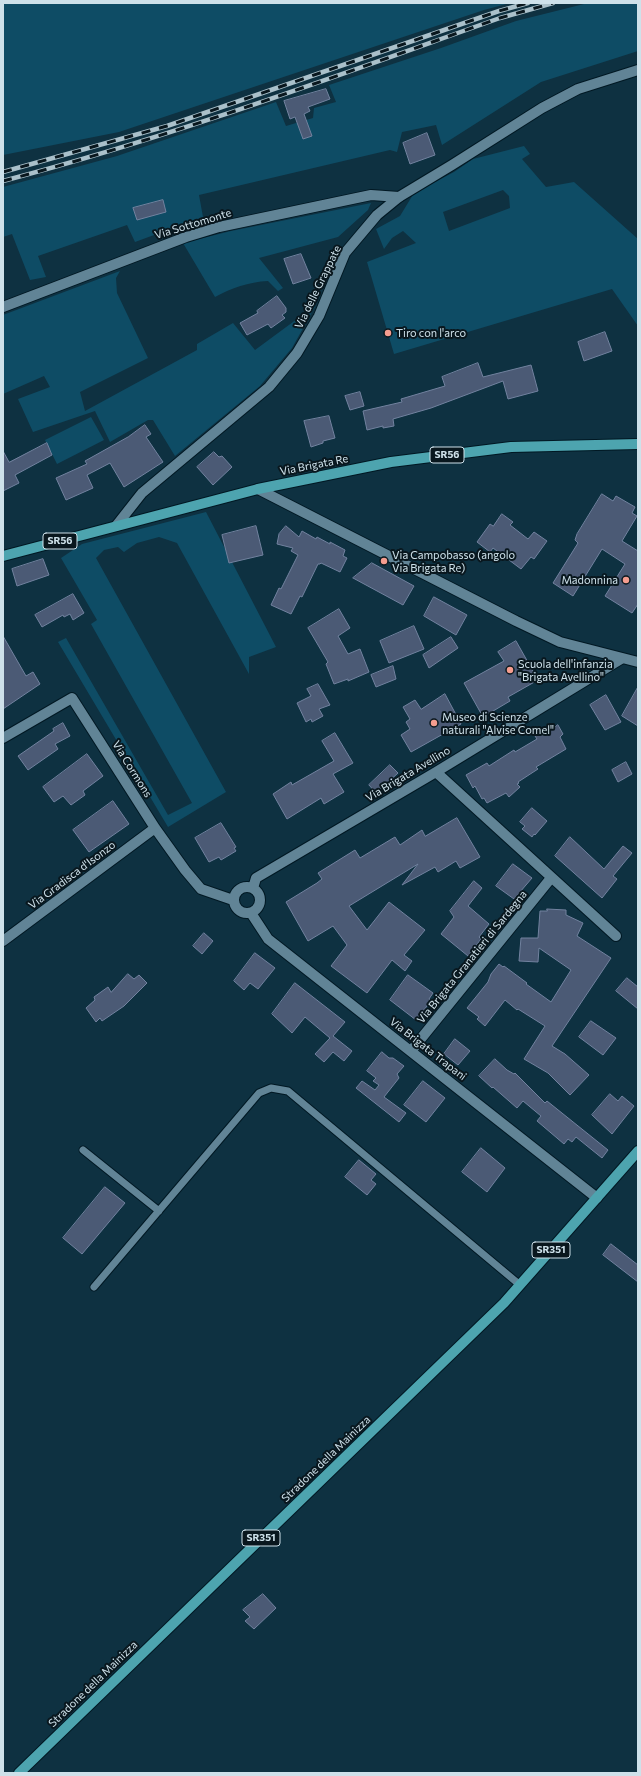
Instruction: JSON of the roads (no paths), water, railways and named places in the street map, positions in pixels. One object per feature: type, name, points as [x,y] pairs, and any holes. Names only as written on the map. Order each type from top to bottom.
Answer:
[{"type":"main road","name":"Via Brigata Re","points":[[3,556],[258,489],[391,462],[511,447],[638,444]]},
{"type":"main road","name":"Stradone della Mainizza","points":[[18,1773],[499,1309],[638,1151]]},
{"type":"street","name":"Via delle Grappate","points":[[116,526],[142,493],[269,387],[297,353],[319,316],[345,253],[378,215],[399,197],[542,108],[578,89],[638,70]]},
{"type":"street","name":"Via Sottomonte","points":[[3,307],[186,237],[219,227],[371,195],[399,197]]},
{"type":"street","points":[[258,489],[560,642],[621,659],[638,662]]},
{"type":"street","name":"Via Brigata Avellino","points":[[253,888],[256,878],[436,772],[621,659]]},
{"type":"street","name":"Via Cormons","points":[[3,738],[72,698],[155,828],[185,870],[201,889],[233,900]]},
{"type":"street","points":[[436,772],[616,936]]},
{"type":"street","name":"Via Gradisca d'Isonzo","points":[[3,941],[155,828]]},
{"type":"street","name":"Via Brigata Granatieri di Sardegna","points":[[411,1051],[551,878]]},
{"type":"street","points":[[248,886],[253,888],[257,892],[260,902],[259,906],[251,913],[241,912],[236,909],[233,900],[237,890],[248,886]]},
{"type":"street","name":"Via Brigata Trapani","points":[[251,913],[268,939],[597,1198]]},
{"type":"lane","points":[[94,1288],[259,1093],[271,1088],[288,1091],[520,1285]]},
{"type":"lane","points":[[83,1150],[159,1211]]},
{"type":"railway","points":[[3,172],[167,126],[499,11],[528,3]]},
{"type":"railway","points":[[3,181],[129,145],[253,105],[500,18],[553,3]]},
{"type":"place","name":"Tiro con l'arco","points":[[388,333]]},
{"type":"place","name":"Via Campobasso (angolo Via Brigata Re)","points":[[384,561]]},
{"type":"place","name":"Madonnina","points":[[626,580]]},
{"type":"place","name":"Scuola dell'infanzia \"Brigata Avellino\"","points":[[510,670]]},
{"type":"place","name":"Museo di Scienze naturali \"Alvise Comel\"","points":[[434,723]]}]
